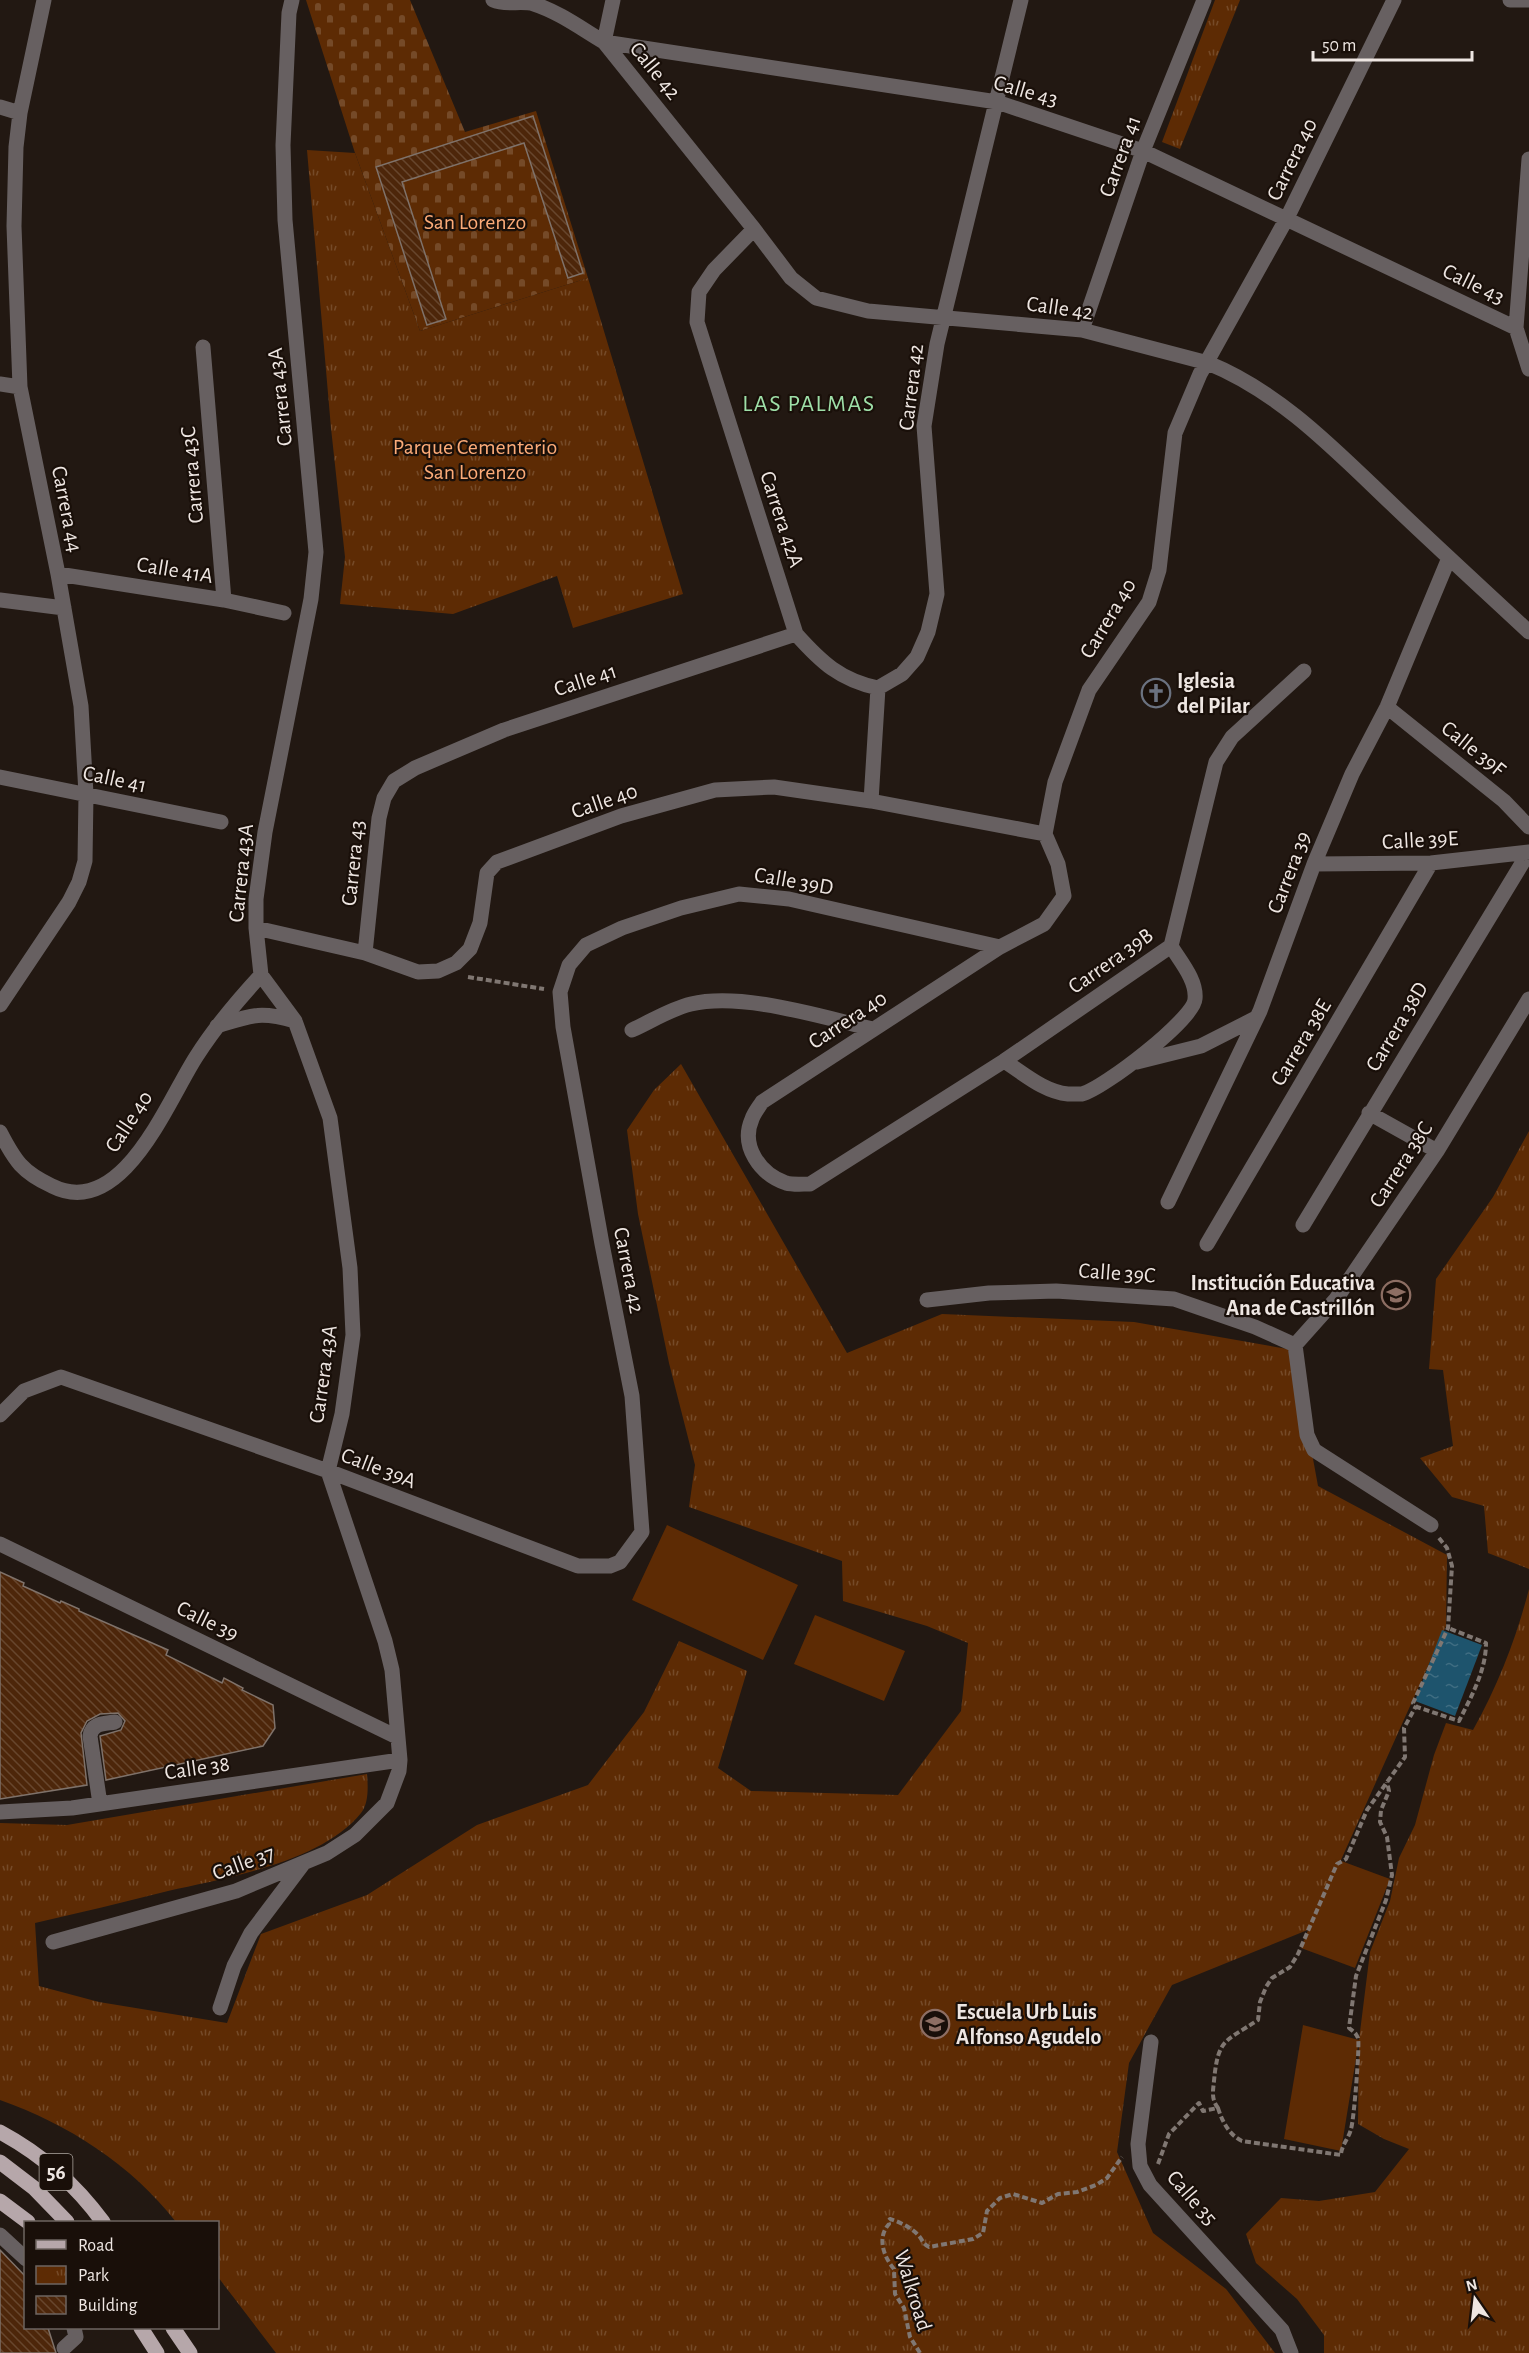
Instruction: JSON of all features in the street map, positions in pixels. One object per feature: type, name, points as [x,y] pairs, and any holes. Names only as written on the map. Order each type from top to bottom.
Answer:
[{"type":"main road","name":"56","points":[[0,2132],[19,2142],[48,2163],[87,2201],[102,2221]]},
{"type":"main road","name":"56","points":[[0,2162],[34,2188],[65,2221]]},
{"type":"main road","points":[[0,2201],[25,2221]]},
{"type":"main road","points":[[142,2329],[157,2353]]},
{"type":"main road","points":[[174,2329],[190,2353]]},
{"type":"street","name":"Carrera 44","points":[[0,1005],[69,902],[79,882],[85,861],[86,795],[81,706],[58,574],[20,387],[13,190],[20,113],[44,0]]},
{"type":"street","name":"Carrera 43A","points":[[292,0],[289,13],[283,145],[285,220],[316,552],[311,599],[265,832],[256,899],[256,928],[261,975],[296,1021],[330,1118],[350,1268],[352,1345],[342,1414],[328,1471]]},
{"type":"street","name":"Calle 43","points":[[493,0],[499,3],[540,2],[604,42],[997,102],[1143,151],[1516,328]]},
{"type":"street","points":[[604,42],[613,0]]},
{"type":"street","name":"Carrera 42","points":[[878,688],[902,674],[917,657],[928,632],[937,594],[924,426],[937,344],[1021,0]]},
{"type":"street","name":"Carrera 41","points":[[1082,330],[1143,151],[1203,0]]},
{"type":"street","name":"Carrera 40","points":[[810,1184],[789,1184],[769,1176],[755,1161],[749,1141],[751,1120],[762,1102],[1000,947],[1044,924],[1064,896],[1058,864],[1045,834],[1055,782],[1089,690],[1149,602],[1159,570],[1175,433],[1200,374],[1287,218],[1394,0]]},
{"type":"street","points":[[1510,0],[1529,0]]},
{"type":"street","name":"Calle 42","points":[[604,42],[791,278],[816,298],[868,311],[945,316],[1082,330],[1208,363],[1228,371],[1257,388],[1309,426],[1529,632]]},
{"type":"street","points":[[0,107],[20,113]]},
{"type":"street","points":[[1529,159],[1516,328],[1529,369]]},
{"type":"street","name":"Carrera 42A","points":[[754,229],[714,270],[699,292],[697,322],[796,633],[829,668],[856,684],[878,688]]},
{"type":"street","name":"Carrera 43C","points":[[203,347],[224,600]]},
{"type":"street","points":[[0,384],[20,387]]},
{"type":"street","name":"Carrera 39","points":[[1168,1202],[1256,1018],[1314,864],[1352,774],[1387,707],[1449,558]]},
{"type":"street","name":"Calle 41A","points":[[58,574],[224,600],[284,613]]},
{"type":"street","points":[[0,600],[64,608]]},
{"type":"street","name":"Calle 41","points":[[394,781],[415,768],[504,730],[796,633]]},
{"type":"street","name":"Carrera 39B","points":[[810,1184],[1004,1061],[1171,946],[1216,762],[1232,737],[1304,671]]},
{"type":"street","points":[[871,801],[878,688]]},
{"type":"street","name":"Calle 39F","points":[[1387,707],[1504,801],[1529,827]]},
{"type":"street","name":"Calle 41","points":[[0,777],[221,822]]},
{"type":"street","name":"Carrera 43","points":[[365,953],[379,818],[384,798],[394,781]]},
{"type":"street","name":"Calle 40","points":[[438,971],[456,963],[470,949],[480,922],[487,873],[497,862],[621,816],[715,790],[774,787],[871,801],[1045,834]]},
{"type":"street","name":"Calle 39E","points":[[1314,864],[1431,863],[1529,852]]},
{"type":"street","name":"Carrera 38D","points":[[1304,1225],[1369,1113],[1529,852]]},
{"type":"street","name":"Carrera 38E","points":[[1207,1244],[1431,863]]},
{"type":"street","name":"Calle 39D","points":[[586,945],[622,928],[681,908],[739,894],[789,899],[1000,947]]},
{"type":"street","points":[[256,928],[365,953],[418,972],[438,971]]},
{"type":"street","name":"Carrera 42","points":[[578,1566],[610,1566],[620,1562],[642,1532],[632,1396],[565,1039],[560,992],[569,965],[586,945]]},
{"type":"street","points":[[1004,1061],[1051,1091],[1068,1094],[1083,1094],[1134,1063],[1186,1016],[1196,1001],[1195,986],[1171,946]]},
{"type":"street","name":"Calle 40","points":[[0,1132],[10,1152],[30,1176],[62,1191],[89,1191],[113,1180],[137,1157],[182,1079],[217,1026],[261,975]]},
{"type":"street","name":"Carrera 38C","points":[[1295,1345],[1336,1299],[1437,1151],[1529,999]]},
{"type":"street","points":[[632,1030],[690,1004],[744,1001],[873,1029]]},
{"type":"street","points":[[217,1026],[249,1016],[271,1014],[296,1021]]},
{"type":"street","points":[[1134,1063],[1201,1046],[1256,1018]]},
{"type":"street","points":[[1369,1113],[1437,1151]]},
{"type":"street","name":"Calle 39C","points":[[927,1300],[989,1293],[1056,1290],[1174,1299],[1255,1326],[1295,1345]]},
{"type":"street","points":[[1295,1345],[1307,1435],[1314,1450],[1433,1529]]},
{"type":"street","name":"Calle 39A","points":[[0,1415],[24,1391],[62,1377],[328,1471],[578,1566]]},
{"type":"street","points":[[328,1471],[385,1641],[392,1670],[400,1760]]},
{"type":"street","name":"Calle 39","points":[[0,1544],[397,1737]]},
{"type":"street","points":[[100,1804],[91,1730],[95,1726],[115,1722]]},
{"type":"street","name":"Calle 38","points":[[0,1812],[72,1808],[400,1760]]},
{"type":"street","name":"Calle 37","points":[[53,1942],[236,1891],[327,1853],[355,1835],[387,1803],[399,1772],[400,1760]]},
{"type":"street","points":[[220,2008],[234,1966],[251,1933],[305,1863]]},
{"type":"street","name":"Calle 35","points":[[1151,2042],[1135,2165],[1282,2330],[1291,2353]]},
{"type":"street","points":[[0,2235],[24,2257]]},
{"type":"street","points":[[64,2348],[76,2337],[74,2329]]},
{"type":"path","points":[[438,971],[560,992]]},
{"type":"path","points":[[1433,1529],[1447,1548],[1452,1566],[1448,1628],[1413,1703],[1459,1721],[1470,1701],[1484,1664],[1486,1643],[1448,1628]]},
{"type":"path","points":[[1387,1782],[1389,1791],[1381,1810],[1380,1822],[1387,1838],[1392,1875],[1386,1900],[1356,1976],[1348,2028],[1359,2040],[1359,2055],[1351,2130],[1341,2156],[1242,2141],[1236,2138],[1222,2120],[1213,2097],[1216,2059],[1220,2047],[1231,2036],[1258,2020],[1260,2002],[1266,1987],[1272,1978],[1290,1967],[1298,1954],[1337,1864],[1346,1859],[1367,1810],[1405,1756],[1404,1728],[1416,1706]]},
{"type":"path","points":[[1135,2165],[1156,2169],[1169,2134],[1199,2103],[1203,2111],[1218,2108]]},
{"type":"path","name":"Walkroad","points":[[920,2353],[910,2337],[904,2308],[895,2295],[894,2269],[887,2261],[883,2232],[890,2219],[902,2223],[916,2233],[923,2244],[929,2247],[973,2239],[983,2233],[987,2211],[1000,2198],[1013,2194],[1041,2203],[1058,2194],[1077,2192],[1096,2185],[1107,2178],[1124,2156],[1135,2165]]},
{"type":"green space","name":"San Lorenzo","points":[[306,0],[410,0],[465,132],[536,111],[588,278],[420,331],[355,153]]},
{"type":"green space","points":[[1215,0],[1240,0],[1180,149],[1162,142]]},
{"type":"green space","name":"Parque Cementerio San Lorenzo","points":[[307,150],[355,153],[420,331],[588,278],[683,594],[573,628],[557,576],[453,614],[340,604],[345,557],[331,428]]},
{"type":"green space","points":[[681,1064],[847,1353],[942,1314],[1134,1322],[1293,1350],[1318,1486],[1447,1555],[1446,1626],[1310,1929],[1172,1985],[1129,2063],[1117,2152],[1153,2233],[1226,2289],[1275,2353],[276,2353],[219,2278],[219,2221],[175,2221],[140,2182],[97,2149],[50,2121],[0,2100],[0,1823],[67,1825],[367,1774],[367,1799],[361,1813],[344,1830],[323,1844],[298,1856],[244,1874],[35,1923],[39,1986],[99,2002],[227,2023],[261,1934],[367,1895],[477,1825],[588,1785],[644,1712],[679,1641],[747,1671],[718,1768],[751,1791],[898,1795],[961,1711],[968,1643],[927,1626],[843,1601],[842,1561],[689,1507],[695,1465],[669,1363],[638,1214],[627,1130],[654,1090]]},
{"type":"green space","points":[[1529,1131],[1529,1569],[1488,1553],[1484,1506],[1452,1497],[1420,1458],[1453,1446],[1443,1370],[1429,1369],[1436,1279],[1493,1197]]},
{"type":"green space","points":[[667,1525],[798,1585],[763,1660],[632,1600]]},
{"type":"green space","points":[[1529,1589],[1529,2353],[1324,2353],[1324,2335],[1297,2299],[1256,2263],[1246,2234],[1281,2198],[1319,2201],[1375,2192],[1409,2149],[1384,2139],[1358,2124],[1359,2040],[1370,1952],[1390,1901],[1399,1858],[1415,1825],[1434,1755],[1446,1723],[1473,1730],[1506,1661]]},
{"type":"green space","points":[[815,1615],[905,1651],[884,1701],[794,1664]]},
{"type":"green space","points":[[1336,1859],[1390,1879],[1355,1968],[1301,1948]]},
{"type":"green space","points":[[1303,2025],[1359,2040],[1341,2151],[1284,2139]]},
{"type":"water","points":[[1442,1630],[1482,1645],[1455,1716],[1415,1701]]},
{"type":"building","points":[[533,116],[583,273],[568,278],[524,143],[402,182],[446,319],[427,325],[376,167]]},
{"type":"building","points":[[0,1572],[24,1583],[23,1586],[168,1650],[166,1655],[222,1683],[224,1678],[243,1688],[242,1690],[273,1705],[275,1728],[263,1746],[106,1780],[100,1736],[121,1730],[125,1721],[118,1713],[100,1714],[87,1721],[81,1733],[87,1785],[0,1799]]},
{"type":"building","points":[[0,2250],[24,2275],[24,2329],[48,2329],[56,2353],[0,2353]]},
{"type":"place","name":"Iglesia del Pilar","points":[[1156,693]]},
{"type":"place","name":"Institución Educativa Ana de Castrillón","points":[[1396,1295]]},
{"type":"place","name":"Escuela Urb Luis Alfonso Agudelo","points":[[935,2024]]},
{"type":"district","name":"LAS PALMAS","points":[[809,403]]}]
